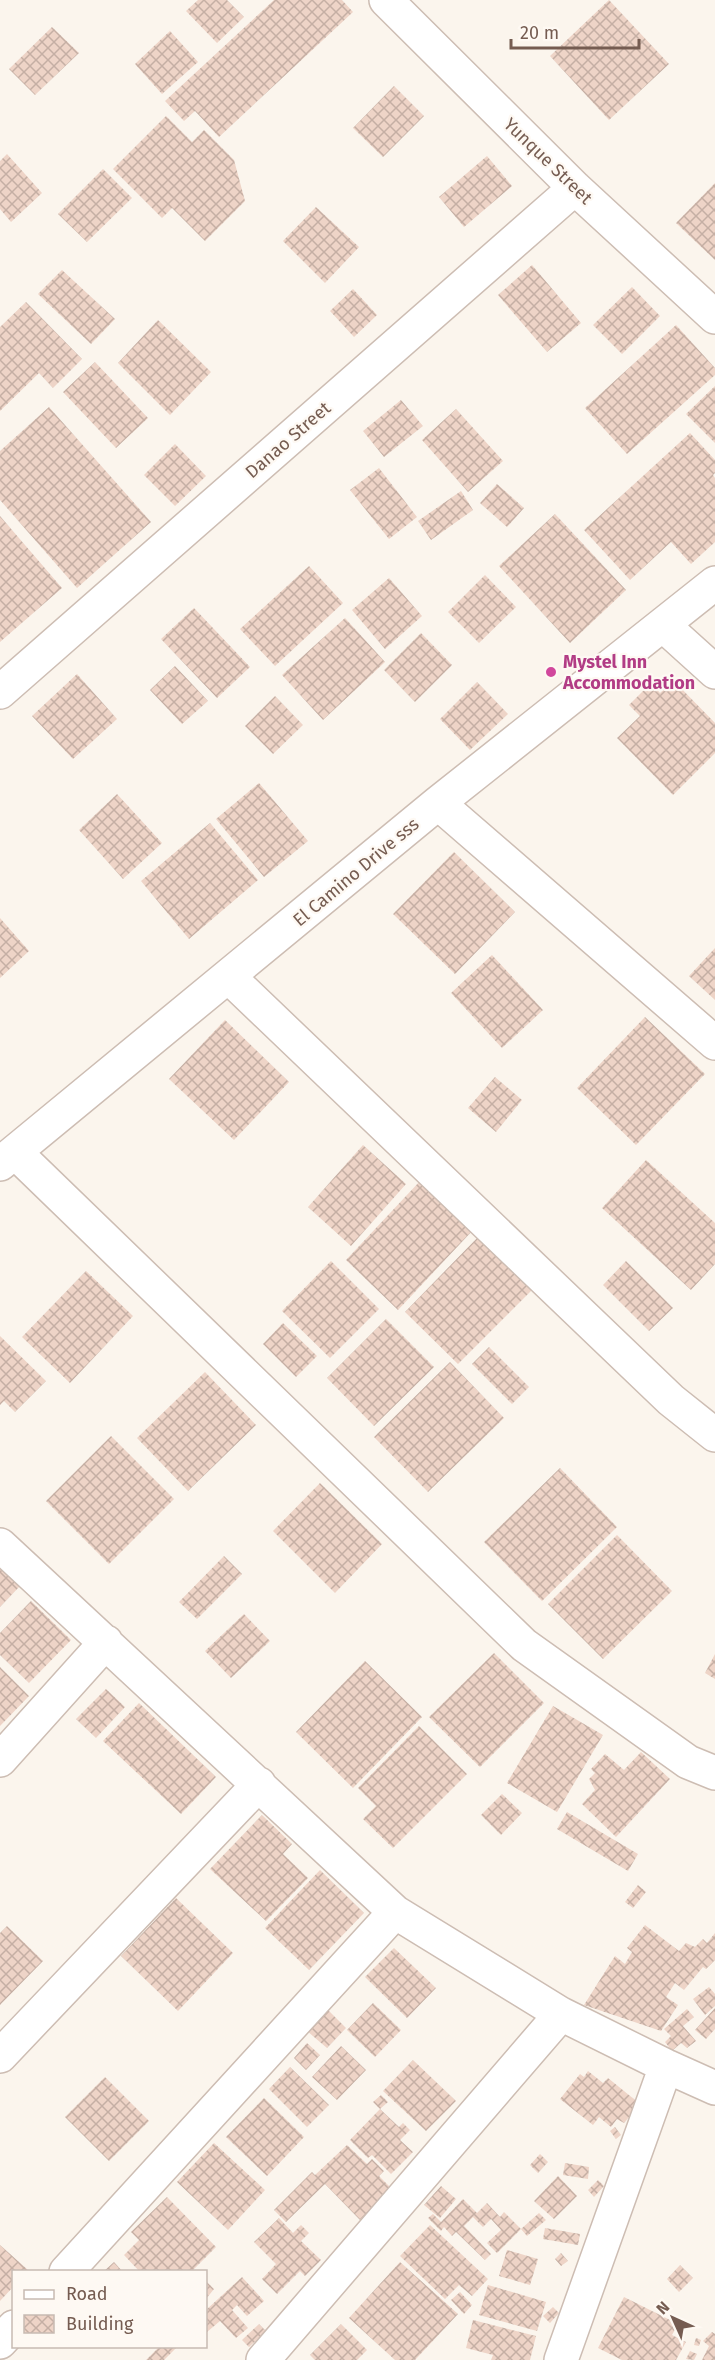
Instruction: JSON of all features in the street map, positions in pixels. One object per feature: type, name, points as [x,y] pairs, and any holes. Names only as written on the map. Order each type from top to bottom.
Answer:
[{"type":"street","name":"Yunque Street","points":[[386,0],[575,188],[715,317]]},
{"type":"street","name":"Danao Street","points":[[0,692],[575,188]]},
{"type":"street","name":"El Camino Drive sss","points":[[8,1158],[438,803],[715,583]]},
{"type":"street","points":[[663,625],[715,672]]},
{"type":"street","points":[[438,803],[715,1043]]},
{"type":"street","points":[[229,977],[671,1400],[715,1435]]},
{"type":"street","points":[[8,1158],[524,1645],[688,1762],[715,1773]]},
{"type":"street","points":[[0,1545],[395,1912],[561,2014],[715,2088]]},
{"type":"street","points":[[0,1760],[106,1642]]},
{"type":"street","points":[[0,2056],[259,1784]]},
{"type":"street","points":[[67,2270],[395,1912]]},
{"type":"street","points":[[270,2358],[561,2014]]},
{"type":"street","points":[[561,2360],[666,2066]]},
{"type":"street","points":[[0,2342],[12,2329]]},
{"type":"building","points":[[198,0],[227,0],[244,17],[217,43],[186,11]]},
{"type":"building","points":[[274,0],[342,0],[353,12],[219,137],[195,111],[184,121],[165,101]]},
{"type":"building","points":[[609,0],[669,64],[609,120],[550,56]]},
{"type":"building","points":[[52,27],[79,53],[35,95],[9,69]]},
{"type":"building","points":[[170,31],[198,62],[162,94],[135,64]]},
{"type":"building","points":[[394,86],[424,116],[383,157],[353,128]]},
{"type":"building","points":[[166,116],[192,142],[204,130],[234,160],[245,201],[205,241],[172,208],[162,218],[113,169]]},
{"type":"building","points":[[7,154],[42,193],[11,222],[0,209],[0,161]]},
{"type":"building","points":[[487,156],[512,186],[464,227],[439,197]]},
{"type":"building","points":[[103,169],[132,198],[87,242],[58,214]]},
{"type":"building","points":[[715,183],[715,260],[676,223]]},
{"type":"building","points":[[316,207],[359,247],[325,283],[283,241]]},
{"type":"building","points":[[532,265],[581,323],[547,352],[498,295]]},
{"type":"building","points":[[62,270],[115,319],[91,344],[38,294]]},
{"type":"building","points":[[632,287],[660,316],[622,354],[593,325]]},
{"type":"building","points":[[353,289],[377,315],[354,337],[330,311]]},
{"type":"building","points":[[26,302],[82,359],[53,388],[39,373],[0,411],[0,327]]},
{"type":"building","points":[[158,320],[211,372],[170,415],[118,363]]},
{"type":"building","points":[[676,325],[715,368],[715,375],[627,454],[585,408]]},
{"type":"building","points":[[95,362],[148,418],[116,448],[63,392]]},
{"type":"building","points":[[715,386],[715,443],[686,414]]},
{"type":"building","points":[[401,400],[423,426],[384,457],[363,431]]},
{"type":"building","points":[[49,407],[151,522],[77,588],[0,500],[0,451]]},
{"type":"building","points":[[456,409],[503,461],[468,492],[422,440]]},
{"type":"building","points":[[690,433],[715,460],[713,475],[715,478],[715,542],[691,564],[671,542],[630,580],[584,530]]},
{"type":"building","points":[[175,444],[206,476],[175,506],[144,475]]},
{"type":"building","points":[[379,468],[417,517],[389,539],[350,490]]},
{"type":"building","points":[[497,484],[524,508],[507,527],[480,503]]},
{"type":"building","points":[[461,491],[473,510],[431,540],[418,521]]},
{"type":"building","points":[[555,514],[626,590],[570,643],[499,566]]},
{"type":"building","points":[[0,516],[62,588],[0,642]]},
{"type":"building","points":[[309,566],[343,603],[275,666],[240,629]]},
{"type":"building","points":[[485,575],[516,607],[479,643],[448,612]]},
{"type":"building","points":[[389,578],[422,616],[385,649],[352,610]]},
{"type":"building","points":[[194,608],[250,667],[217,698],[161,639]]},
{"type":"building","points":[[345,618],[385,662],[323,720],[282,675]]},
{"type":"building","points":[[421,633],[452,665],[415,702],[384,670]]},
{"type":"building","points":[[175,666],[208,701],[182,724],[150,690]]},
{"type":"building","points":[[77,674],[117,719],[73,759],[32,716]]},
{"type":"building","points":[[673,680],[715,723],[715,753],[673,795],[617,738],[640,716],[629,705],[651,683],[660,693]]},
{"type":"building","points":[[477,682],[508,714],[470,750],[440,719]]},
{"type":"building","points":[[275,696],[303,725],[273,754],[245,726]]},
{"type":"building","points":[[259,783],[308,841],[264,877],[216,819]]},
{"type":"building","points":[[117,794],[162,843],[123,879],[79,830]]},
{"type":"building","points":[[210,823],[258,880],[189,939],[141,881]]},
{"type":"building","points":[[454,852],[515,912],[455,974],[393,914]]},
{"type":"building","points":[[0,918],[29,951],[0,978]]},
{"type":"building","points":[[715,948],[715,1000],[689,976]]},
{"type":"building","points":[[492,955],[543,1010],[502,1048],[451,993]]},
{"type":"building","points":[[645,1017],[705,1074],[636,1145],[577,1088]]},
{"type":"building","points":[[225,1020],[289,1082],[234,1140],[169,1079]]},
{"type":"building","points":[[495,1077],[522,1100],[496,1132],[468,1108]]},
{"type":"building","points":[[363,1145],[406,1184],[351,1246],[308,1207]]},
{"type":"building","points":[[646,1160],[715,1223],[715,1264],[691,1290],[602,1208]]},
{"type":"building","points":[[421,1180],[474,1229],[398,1310],[346,1260]]},
{"type":"building","points":[[479,1236],[533,1289],[458,1364],[405,1312]]},
{"type":"building","points":[[331,1261],[379,1309],[330,1358],[282,1311]]},
{"type":"building","points":[[626,1261],[673,1308],[649,1331],[603,1285]]},
{"type":"building","points":[[86,1271],[133,1316],[70,1383],[22,1337]]},
{"type":"building","points":[[386,1319],[434,1367],[374,1426],[327,1378]]},
{"type":"building","points":[[283,1323],[317,1356],[296,1377],[263,1344]]},
{"type":"building","points":[[0,1336],[46,1381],[15,1412],[4,1401],[0,1405]]},
{"type":"building","points":[[489,1347],[529,1387],[512,1404],[472,1364]]},
{"type":"building","points":[[450,1362],[504,1418],[428,1492],[374,1437]]},
{"type":"building","points":[[205,1372],[256,1425],[188,1491],[137,1438]]},
{"type":"building","points":[[111,1436],[174,1499],[109,1564],[46,1501]]},
{"type":"building","points":[[560,1468],[617,1527],[542,1601],[484,1542]]},
{"type":"building","points":[[320,1483],[382,1544],[335,1593],[273,1531]]},
{"type":"building","points":[[617,1535],[672,1591],[603,1659],[548,1604]]},
{"type":"building","points":[[224,1556],[242,1574],[197,1619],[179,1602]]},
{"type":"building","points":[[0,1567],[20,1586],[0,1607]]},
{"type":"building","points":[[31,1601],[71,1640],[29,1683],[0,1655],[0,1633]]},
{"type":"building","points":[[244,1614],[270,1641],[231,1678],[205,1651]]},
{"type":"building","points":[[494,1653],[544,1703],[480,1767],[429,1717]]},
{"type":"building","points":[[715,1654],[715,1679],[705,1673]]},
{"type":"building","points":[[365,1661],[422,1717],[353,1788],[296,1732]]},
{"type":"building","points":[[0,1667],[29,1696],[0,1726]]},
{"type":"building","points":[[106,1689],[125,1707],[96,1738],[76,1719]]},
{"type":"building","points":[[139,1703],[216,1777],[181,1814],[103,1741]]},
{"type":"building","points":[[553,1706],[603,1735],[557,1812],[507,1783]]},
{"type":"building","points":[[419,1726],[467,1774],[393,1848],[363,1819],[376,1806],[358,1788]]},
{"type":"building","points":[[641,1752],[670,1779],[616,1837],[582,1804],[595,1790],[589,1779],[595,1773],[591,1769],[605,1754],[624,1770]]},
{"type":"building","points":[[502,1794],[522,1813],[501,1835],[481,1815]]},
{"type":"building","points":[[567,1812],[638,1854],[628,1871],[557,1829]]},
{"type":"building","points":[[262,1815],[292,1844],[283,1854],[308,1878],[266,1921],[210,1869]]},
{"type":"building","points":[[320,1870],[364,1913],[309,1970],[265,1928]]},
{"type":"building","points":[[638,1885],[646,1892],[633,1908],[625,1902]]},
{"type":"building","points":[[176,1898],[233,1953],[178,2011],[121,1956]]},
{"type":"building","points":[[645,1925],[679,1951],[686,1943],[695,1947],[703,1939],[707,1943],[715,1933],[715,1960],[706,1969],[703,1967],[684,1990],[675,1983],[666,1997],[678,2005],[661,2031],[584,2005],[615,1956],[625,1964],[632,1952],[627,1948]]},
{"type":"building","points":[[7,1926],[43,1961],[0,2005],[0,1933]]},
{"type":"building","points":[[394,1948],[436,1988],[407,2018],[365,1977]]},
{"type":"building","points":[[709,1987],[715,1994],[715,2006],[705,2015],[693,1999]]},
{"type":"building","points":[[373,2003],[401,2030],[375,2057],[347,2030]]},
{"type":"building","points":[[715,2008],[715,2029],[706,2039],[695,2030]]},
{"type":"building","points":[[327,2009],[346,2028],[327,2048],[307,2031]]},
{"type":"building","points":[[687,2009],[694,2017],[683,2026],[696,2041],[687,2048],[681,2043],[672,2051],[665,2042],[671,2036],[664,2029]]},
{"type":"building","points":[[307,2043],[320,2055],[306,2070],[294,2058]]},
{"type":"building","points":[[341,2046],[366,2070],[337,2100],[312,2077]]},
{"type":"building","points":[[413,2060],[456,2101],[426,2131],[383,2091]]},
{"type":"building","points":[[290,2067],[329,2105],[307,2127],[269,2089]]},
{"type":"building","points":[[588,2071],[603,2083],[608,2078],[640,2104],[624,2123],[617,2119],[611,2127],[599,2117],[593,2125],[560,2099],[580,2074],[584,2077]]},
{"type":"building","points":[[105,2077],[149,2121],[109,2161],[65,2117]]},
{"type":"building","points":[[381,2095],[388,2102],[380,2109],[373,2102]]},
{"type":"building","points":[[264,2098],[304,2137],[267,2176],[226,2137]]},
{"type":"building","points":[[380,2109],[399,2127],[403,2123],[410,2130],[400,2140],[413,2152],[391,2174],[372,2155],[368,2158],[350,2140]]},
{"type":"building","points":[[615,2127],[621,2135],[616,2139],[610,2131]]},
{"type":"building","points":[[214,2143],[265,2190],[228,2230],[177,2182]]},
{"type":"building","points":[[347,2145],[367,2164],[372,2159],[384,2171],[379,2176],[392,2189],[360,2220],[325,2184],[286,2222],[274,2210],[312,2172],[315,2175]]},
{"type":"building","points":[[540,2154],[548,2162],[538,2173],[530,2165]]},
{"type":"building","points":[[565,2163],[589,2167],[588,2179],[563,2175]]},
{"type":"building","points":[[558,2176],[577,2196],[554,2219],[534,2201]]},
{"type":"building","points":[[598,2180],[604,2186],[594,2197],[588,2190]]},
{"type":"building","points":[[441,2186],[456,2199],[440,2218],[424,2205]]},
{"type":"building","points":[[167,2197],[216,2247],[193,2270],[138,2270],[124,2255],[139,2240],[131,2232]]},
{"type":"building","points":[[463,2199],[477,2213],[487,2203],[500,2217],[504,2212],[521,2229],[497,2253],[487,2243],[501,2230],[491,2219],[483,2227],[473,2217],[464,2226],[491,2254],[485,2260],[456,2232],[452,2236],[444,2227],[441,2231],[428,2218],[433,2214],[441,2222]]},
{"type":"building","points":[[539,2213],[546,2220],[527,2236],[521,2229]]},
{"type":"building","points":[[279,2218],[293,2233],[301,2225],[309,2233],[301,2241],[321,2260],[305,2276],[300,2271],[277,2294],[262,2279],[276,2264],[254,2242]]},
{"type":"building","points":[[430,2225],[488,2279],[472,2296],[459,2285],[445,2299],[400,2256]]},
{"type":"building","points":[[545,2228],[580,2234],[578,2245],[543,2239]]},
{"type":"building","points":[[0,2245],[28,2270],[12,2270],[12,2288],[0,2301]]},
{"type":"building","points":[[507,2250],[538,2259],[530,2285],[499,2276]]},
{"type":"building","points":[[561,2253],[568,2261],[561,2266],[555,2259]]},
{"type":"building","points":[[114,2262],[121,2270],[105,2270]]},
{"type":"building","points":[[400,2262],[458,2314],[415,2360],[395,2360],[349,2318]]},
{"type":"building","points":[[680,2265],[693,2278],[679,2292],[667,2279]]},
{"type":"building","points":[[242,2277],[264,2301],[247,2316],[237,2305],[232,2310],[248,2328],[236,2338],[220,2321],[207,2332],[207,2309]]},
{"type":"building","points":[[207,2282],[214,2289],[207,2298]]},
{"type":"building","points":[[488,2285],[546,2302],[537,2331],[479,2315]]},
{"type":"building","points":[[460,2292],[472,2305],[464,2314],[451,2300]]},
{"type":"building","points":[[624,2297],[678,2324],[672,2335],[686,2342],[676,2360],[622,2360],[598,2348]]},
{"type":"building","points":[[553,2307],[559,2313],[550,2323],[543,2316]]},
{"type":"building","points":[[473,2320],[536,2336],[530,2360],[491,2360],[493,2355],[466,2348]]},
{"type":"building","points":[[259,2324],[266,2331],[249,2347],[242,2340]]},
{"type":"building","points":[[341,2324],[367,2350],[357,2360],[315,2360],[310,2355]]},
{"type":"building","points":[[712,2332],[715,2334],[715,2360],[702,2360],[709,2346],[703,2341]]},
{"type":"building","points":[[696,2338],[701,2340],[699,2346],[694,2345]]},
{"type":"building","points":[[158,2348],[176,2348],[164,2360],[146,2360]]},
{"type":"building","points":[[690,2351],[697,2354],[694,2360],[686,2359]]},
{"type":"place","name":"Mystel Inn Accommodation","points":[[551,672]]}]
